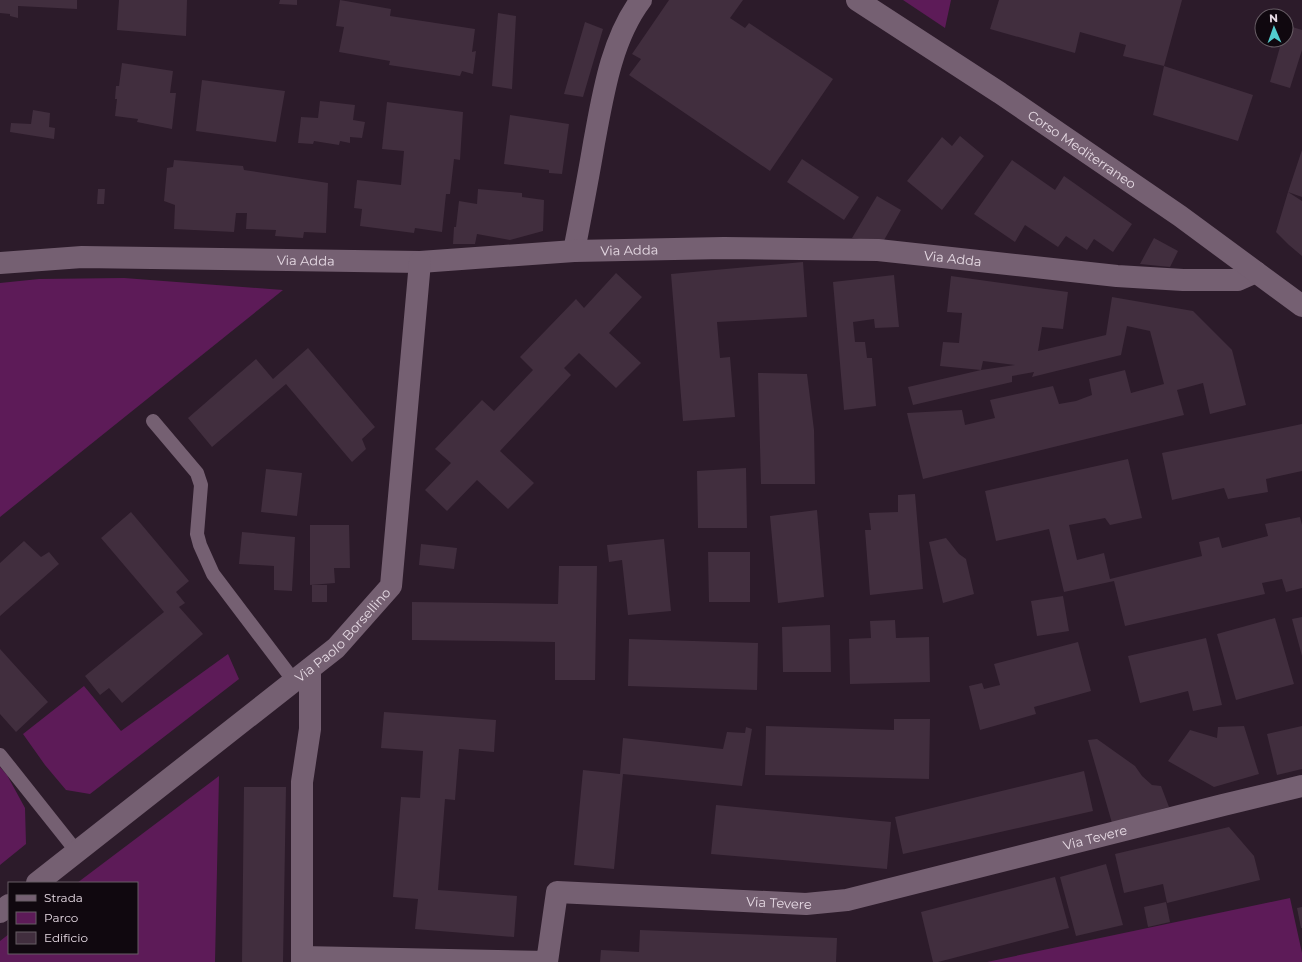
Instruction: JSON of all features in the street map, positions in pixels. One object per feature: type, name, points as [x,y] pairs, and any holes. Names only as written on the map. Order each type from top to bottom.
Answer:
[{"type":"street","points":[[574,251],[601,109],[615,51],[632,12],[641,0]]},
{"type":"street","name":"Corso Mediterraneo","points":[[857,0],[1000,93],[1180,216],[1302,306]]},
{"type":"street","name":"Via Adda","points":[[0,263],[82,257],[420,262],[574,251],[724,248],[878,250],[1117,276],[1183,280],[1238,280],[1256,272]]},
{"type":"street","name":"Via Paolo Borsellino","points":[[38,882],[336,648],[391,586],[420,262]]},
{"type":"street","points":[[302,675],[310,729],[302,782],[302,960]]},
{"type":"street","name":"Via Tevere","points":[[302,960],[547,962],[557,892],[806,904],[847,900],[1302,786]]},
{"type":"street","points":[[0,912],[8,906]]},
{"type":"lane","points":[[152,421],[197,473],[201,485],[197,534],[200,545],[213,574],[302,675]]},
{"type":"lane","points":[[0,755],[77,852]]},
{"type":"green space","points":[[903,0],[951,0],[945,28]]},
{"type":"green space","points":[[124,278],[283,290],[0,517],[0,283],[39,279]]},
{"type":"green space","points":[[228,654],[239,679],[90,794],[66,790],[45,765],[23,734],[84,686],[121,731]]},
{"type":"green space","points":[[0,767],[7,775],[25,808],[26,844],[0,865]]},
{"type":"green space","points":[[219,776],[215,962],[0,962],[0,941],[8,935],[8,954],[138,954],[138,882],[78,882]]},
{"type":"green space","points":[[1290,898],[1302,953],[1302,962],[987,962]]},
{"type":"building","points":[[0,0],[77,0],[77,9],[18,6],[18,18],[10,16],[10,14],[0,13]]},
{"type":"building","points":[[119,0],[187,0],[186,36],[117,30]]},
{"type":"building","points":[[280,0],[297,0],[297,5],[279,4]]},
{"type":"building","points":[[340,0],[391,9],[390,16],[475,29],[472,52],[476,51],[473,74],[462,71],[460,76],[389,65],[390,61],[339,52],[344,27],[336,26]]},
{"type":"building","points":[[669,0],[743,0],[730,18],[745,28],[749,23],[833,79],[770,171],[629,75],[641,59],[632,54]]},
{"type":"building","points":[[999,0],[1182,0],[1164,66],[1123,56],[1126,45],[1080,32],[1075,53],[990,29]]},
{"type":"building","points":[[498,13],[516,16],[512,89],[492,86]]},
{"type":"building","points":[[585,22],[603,29],[583,97],[564,94]]},
{"type":"building","points":[[1294,28],[1302,30],[1302,50],[1290,88],[1270,82],[1280,48],[1294,48]]},
{"type":"building","points":[[122,63],[173,71],[170,93],[176,93],[172,129],[137,122],[138,119],[115,116],[117,99],[115,99],[116,86],[119,86]]},
{"type":"building","points":[[1164,66],[1253,95],[1238,141],[1153,115]]},
{"type":"building","points":[[202,80],[285,91],[276,142],[196,131]]},
{"type":"building","points":[[320,101],[355,105],[353,120],[365,122],[362,138],[350,137],[350,143],[340,141],[339,145],[314,141],[313,144],[298,143],[301,117],[318,118]]},
{"type":"building","points":[[387,102],[463,112],[460,160],[454,159],[450,194],[446,194],[442,232],[415,228],[414,233],[360,226],[362,209],[354,208],[357,180],[401,185],[404,151],[382,149]]},
{"type":"building","points":[[33,110],[50,113],[49,127],[55,128],[54,139],[10,132],[11,123],[31,124]]},
{"type":"building","points":[[510,115],[569,124],[562,174],[549,173],[549,170],[504,164]]},
{"type":"building","points":[[960,136],[984,156],[942,210],[907,181],[942,137],[952,146]]},
{"type":"building","points":[[1302,150],[1302,197],[1288,192]]},
{"type":"building","points":[[802,159],[859,197],[844,220],[787,182]]},
{"type":"building","points":[[174,160],[243,166],[244,170],[328,183],[326,233],[304,232],[303,238],[275,236],[276,230],[246,229],[247,213],[236,213],[234,232],[174,229],[175,205],[164,201],[167,168],[173,167]]},
{"type":"building","points":[[1012,160],[1055,190],[1064,176],[1132,224],[1113,252],[1094,239],[1087,250],[1066,236],[1058,247],[1025,225],[1015,242],[974,214]]},
{"type":"building","points":[[98,189],[105,189],[104,204],[97,204]]},
{"type":"building","points":[[478,189],[522,193],[522,197],[544,200],[543,231],[510,240],[477,234],[475,244],[453,244],[454,227],[456,227],[459,201],[477,204]]},
{"type":"building","points":[[1288,192],[1302,201],[1302,256],[1276,232]]},
{"type":"building","points":[[877,196],[901,210],[883,242],[852,238]]},
{"type":"building","points":[[1154,238],[1178,251],[1170,267],[1140,264]]},
{"type":"building","points":[[803,262],[807,317],[717,322],[720,358],[730,357],[735,417],[683,421],[671,274]]},
{"type":"building","points":[[616,273],[642,297],[609,333],[641,363],[616,388],[579,353],[564,368],[571,375],[500,451],[534,483],[508,509],[477,480],[447,511],[425,490],[451,463],[435,449],[482,400],[494,411],[533,370],[520,357],[576,299],[584,308]]},
{"type":"building","points":[[894,275],[899,327],[875,328],[874,319],[853,322],[855,342],[865,342],[867,358],[872,358],[876,406],[844,410],[833,282]]},
{"type":"building","points":[[951,276],[1068,292],[1063,329],[1042,327],[1038,351],[1106,335],[1112,297],[1193,311],[1232,350],[1246,405],[1210,414],[1203,383],[1177,390],[1184,415],[923,479],[907,413],[962,410],[965,425],[995,418],[990,400],[1053,386],[1059,404],[1076,401],[1092,395],[1089,379],[1125,370],[1131,393],[1164,384],[1150,331],[1127,326],[1121,355],[1032,377],[1034,372],[1012,376],[1012,382],[913,405],[908,387],[981,370],[940,366],[943,342],[959,343],[962,313],[947,312]],"holes":[[[983,361],[1015,365],[981,370]]]},
{"type":"building","points":[[308,348],[375,427],[362,439],[366,449],[352,462],[286,384],[212,447],[188,418],[256,359],[273,379]]},
{"type":"building","points":[[758,373],[807,374],[814,430],[815,484],[761,484]]},
{"type":"building","points":[[1302,424],[1302,471],[1266,479],[1268,492],[1228,499],[1224,488],[1172,500],[1162,453]]},
{"type":"building","points":[[1128,459],[1142,518],[1110,525],[1105,518],[1069,525],[1077,560],[1104,553],[1110,579],[1202,556],[1199,542],[1219,537],[1222,548],[1268,536],[1265,524],[1300,517],[1302,525],[1302,588],[1286,592],[1282,579],[1262,583],[1265,594],[1125,626],[1114,581],[1064,592],[1049,529],[996,541],[985,491]]},
{"type":"building","points":[[746,468],[747,528],[698,528],[697,471]]},
{"type":"building","points":[[266,469],[302,473],[297,516],[261,512]]},
{"type":"building","points":[[915,494],[923,589],[870,595],[865,530],[871,530],[869,513],[898,512],[898,495]]},
{"type":"building","points":[[817,510],[824,597],[778,603],[770,516]]},
{"type":"building","points":[[131,512],[189,581],[176,592],[185,603],[179,607],[203,634],[122,703],[109,688],[100,695],[85,676],[164,612],[101,538]]},
{"type":"building","points":[[310,525],[349,525],[350,568],[334,568],[335,583],[310,585]]},
{"type":"building","points":[[242,532],[295,537],[292,591],[274,590],[274,566],[239,564]]},
{"type":"building","points":[[946,538],[959,554],[966,559],[974,594],[943,603],[929,542]]},
{"type":"building","points":[[664,539],[671,611],[628,615],[622,560],[609,562],[607,545]]},
{"type":"building","points":[[24,541],[41,557],[49,552],[59,564],[0,616],[0,563]]},
{"type":"building","points":[[421,544],[457,548],[454,569],[419,565]]},
{"type":"building","points":[[708,552],[750,552],[750,602],[709,602]]},
{"type":"building","points":[[559,566],[597,566],[595,680],[555,680],[555,642],[412,640],[412,602],[558,604]]},
{"type":"building","points":[[312,585],[327,585],[327,602],[312,602]]},
{"type":"building","points":[[1063,596],[1069,631],[1037,636],[1031,601]]},
{"type":"building","points":[[1302,617],[1302,656],[1292,619]]},
{"type":"building","points":[[1275,618],[1294,684],[1236,700],[1217,634]]},
{"type":"building","points":[[895,620],[896,638],[929,637],[930,682],[850,684],[849,639],[871,638],[870,621]]},
{"type":"building","points":[[830,625],[831,672],[783,672],[782,627]]},
{"type":"building","points":[[1206,638],[1222,705],[1193,711],[1188,691],[1140,703],[1128,656]]},
{"type":"building","points":[[629,639],[758,643],[757,690],[628,686]]},
{"type":"building","points":[[1078,642],[1091,691],[1034,707],[1036,714],[980,730],[969,686],[982,683],[984,689],[1000,685],[994,664]]},
{"type":"building","points":[[0,649],[48,702],[16,732],[0,714]]},
{"type":"building","points":[[384,712],[496,720],[494,752],[459,749],[455,800],[445,799],[438,890],[517,896],[514,937],[415,929],[418,899],[393,897],[401,797],[420,798],[423,751],[381,748]]},
{"type":"building","points":[[894,719],[930,719],[929,779],[765,775],[766,726],[894,730]]},
{"type":"building","points":[[1244,726],[1259,774],[1214,787],[1168,761],[1190,730],[1217,738],[1218,727]]},
{"type":"building","points":[[1302,726],[1302,769],[1277,775],[1267,734]]},
{"type":"building","points":[[746,727],[752,729],[742,786],[623,774],[614,869],[574,865],[583,770],[620,774],[623,738],[723,749],[727,732],[745,733]]},
{"type":"building","points":[[1097,739],[1135,766],[1142,776],[1152,785],[1161,786],[1169,807],[1112,823],[1088,740]]},
{"type":"building","points":[[1084,771],[1093,811],[903,854],[895,817]]},
{"type":"building","points":[[244,787],[286,787],[283,962],[242,962]]},
{"type":"building","points":[[716,805],[891,822],[887,869],[711,854]]},
{"type":"building","points":[[1229,827],[1254,856],[1260,880],[1167,903],[1163,884],[1124,893],[1115,854]]},
{"type":"building","points":[[1106,864],[1123,925],[1076,936],[1060,877]]},
{"type":"building","points":[[1055,877],[1069,928],[938,962],[933,962],[921,912]]},
{"type":"building","points":[[1166,902],[1170,922],[1148,927],[1144,907]]},
{"type":"building","points":[[1302,907],[1302,928],[1301,928],[1297,908]]},
{"type":"building","points":[[640,930],[837,938],[836,962],[600,962],[601,950],[639,952]]}]
